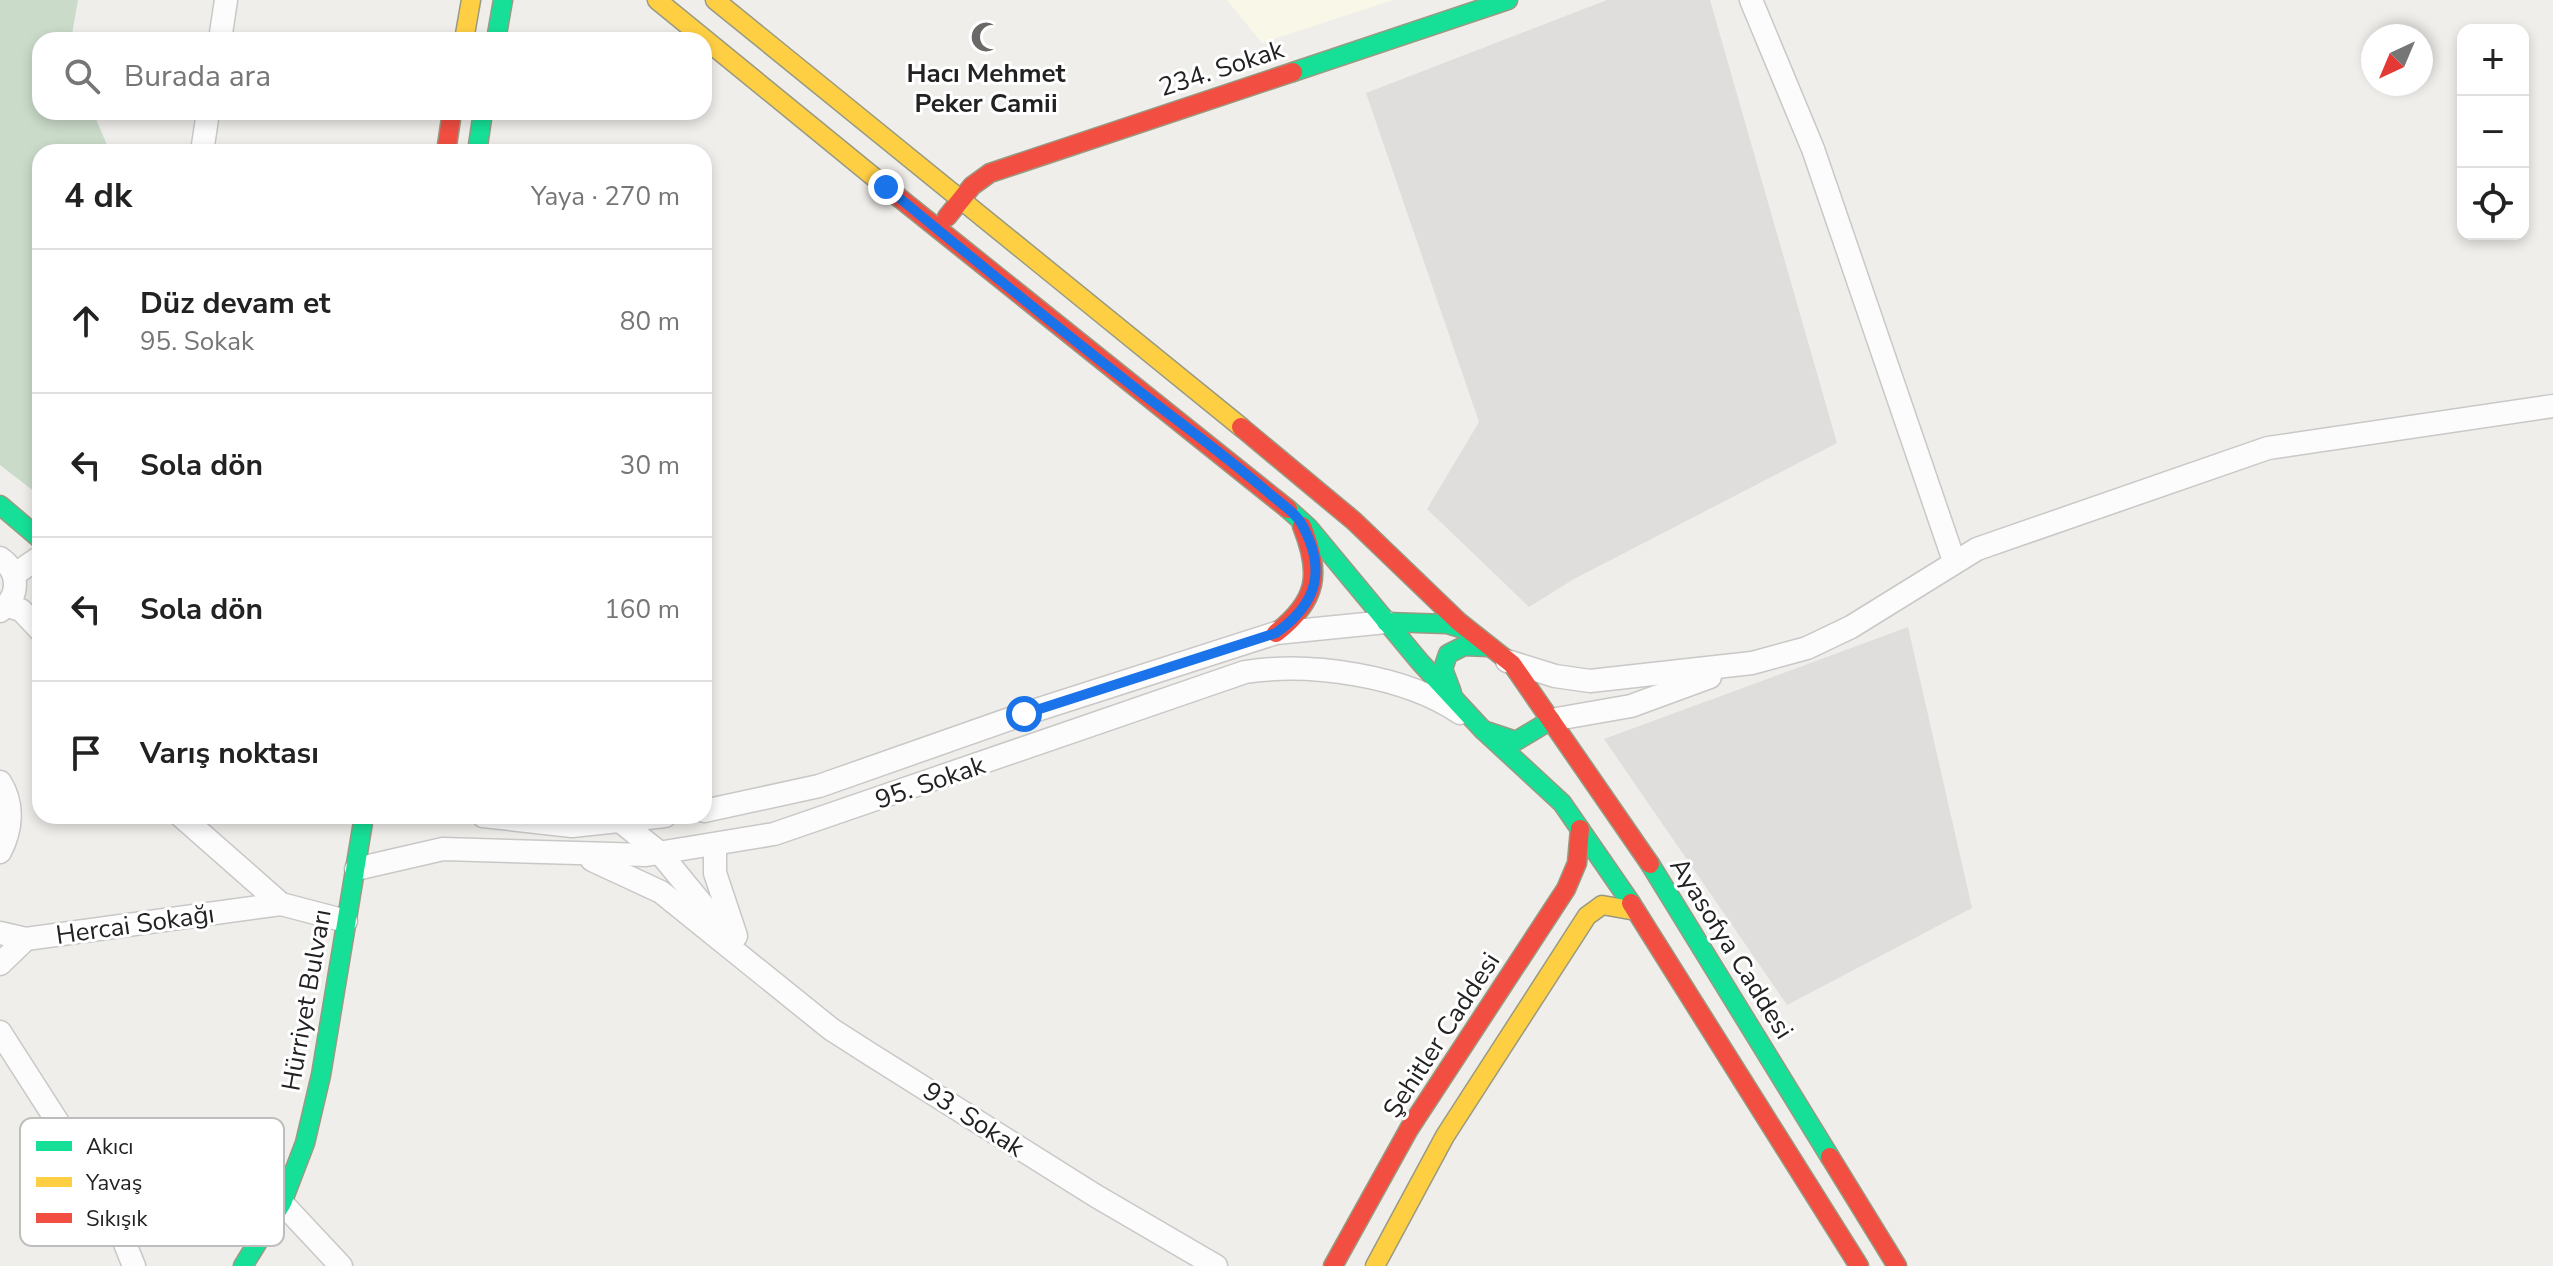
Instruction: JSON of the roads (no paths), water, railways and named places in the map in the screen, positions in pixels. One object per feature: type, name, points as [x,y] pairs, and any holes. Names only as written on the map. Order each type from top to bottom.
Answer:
[{"type":"main road","points":[[465,32],[471,0]]},
{"type":"main road","points":[[497,32],[503,0]]},
{"type":"main road","points":[[657,0],[696,32]]},
{"type":"main road","name":"Ayasofya Caddesi","points":[[715,0],[1190,384],[1354,521],[1470,631],[1503,657],[1551,720],[1653,868],[1897,1266]]},
{"type":"main road","name":"234. Sokak","points":[[937,229],[959,200],[990,173],[1508,0]]},
{"type":"main road","points":[[712,45],[937,229],[1239,467],[1300,520],[1483,730],[1562,803],[1636,911],[1859,1266]]},
{"type":"main road","points":[[447,144],[451,120]]},
{"type":"main road","points":[[478,144],[482,120]]},
{"type":"main road","points":[[0,505],[32,532]]},
{"type":"main road","points":[[1276,633],[1301,615],[1315,578],[1312,548],[1300,520]]},
{"type":"main road","points":[[1386,622],[1447,624],[1470,631]]},
{"type":"main road","points":[[1458,702],[1440,669],[1443,659],[1462,646],[1503,657]]},
{"type":"main road","points":[[1483,730],[1516,741],[1551,720]]},
{"type":"main road","name":"Hürriyet Bulvarı","points":[[284,1198],[305,1143],[321,1075],[363,824]]},
{"type":"main road","name":"Şehitler Caddesi","points":[[1333,1266],[1409,1129],[1566,889],[1577,863],[1580,829]]},
{"type":"main road","points":[[1375,1266],[1445,1136],[1569,941],[1595,908],[1617,905],[1636,911]]},
{"type":"main road","points":[[1483,1018],[1512,1031]]},
{"type":"main road","name":"Hürriyet Bulvarı","points":[[228,1266],[247,1246]]},
{"type":"main road","name":"Hürriyet Bulvarı","points":[[243,1266],[254,1246]]},
{"type":"street","points":[[221,32],[226,0]]},
{"type":"street","points":[[1751,0],[1813,149],[1954,561]]},
{"type":"street","points":[[203,144],[207,120]]},
{"type":"street","points":[[1551,720],[1631,706],[1737,666],[1807,648],[1902,597],[1977,549],[2268,448],[2553,406]]},
{"type":"street","points":[[32,559],[7,566],[15,591],[4,608],[21,610],[32,622]]},
{"type":"street","name":"95. Sokak","points":[[712,809],[819,786],[1276,633],[1386,622]]},
{"type":"street","points":[[1503,657],[1555,676],[1590,681],[1737,666]]},
{"type":"street","name":"95. Sokak","points":[[356,869],[443,849],[660,853],[774,834],[1245,672],[1270,668],[1303,668],[1386,681],[1454,710],[1483,730]]},
{"type":"street","points":[[853,774],[862,806]]},
{"type":"street","points":[[0,782],[6,791],[11,831],[0,852]]},
{"type":"street","points":[[190,824],[281,904],[346,921]]},
{"type":"street","points":[[554,824],[591,824]]},
{"type":"street","points":[[624,824],[660,853],[742,956]]},
{"type":"street","points":[[715,845],[715,873],[742,956]]},
{"type":"street","points":[[574,853],[661,892],[742,956]]},
{"type":"street","name":"Hercai Sokağı","points":[[0,964],[26,939],[281,904]]},
{"type":"street","points":[[0,933],[26,939]]},
{"type":"street","name":"93. Sokak","points":[[742,956],[831,1029],[1096,1196],[1216,1266]]},
{"type":"street","points":[[0,1032],[55,1118]]},
{"type":"street","points":[[284,1205],[341,1266]]},
{"type":"street","points":[[126,1246],[134,1266]]},
{"type":"place","name":"Hacı Mehmet Peker Camii","points":[[986,37]]}]
